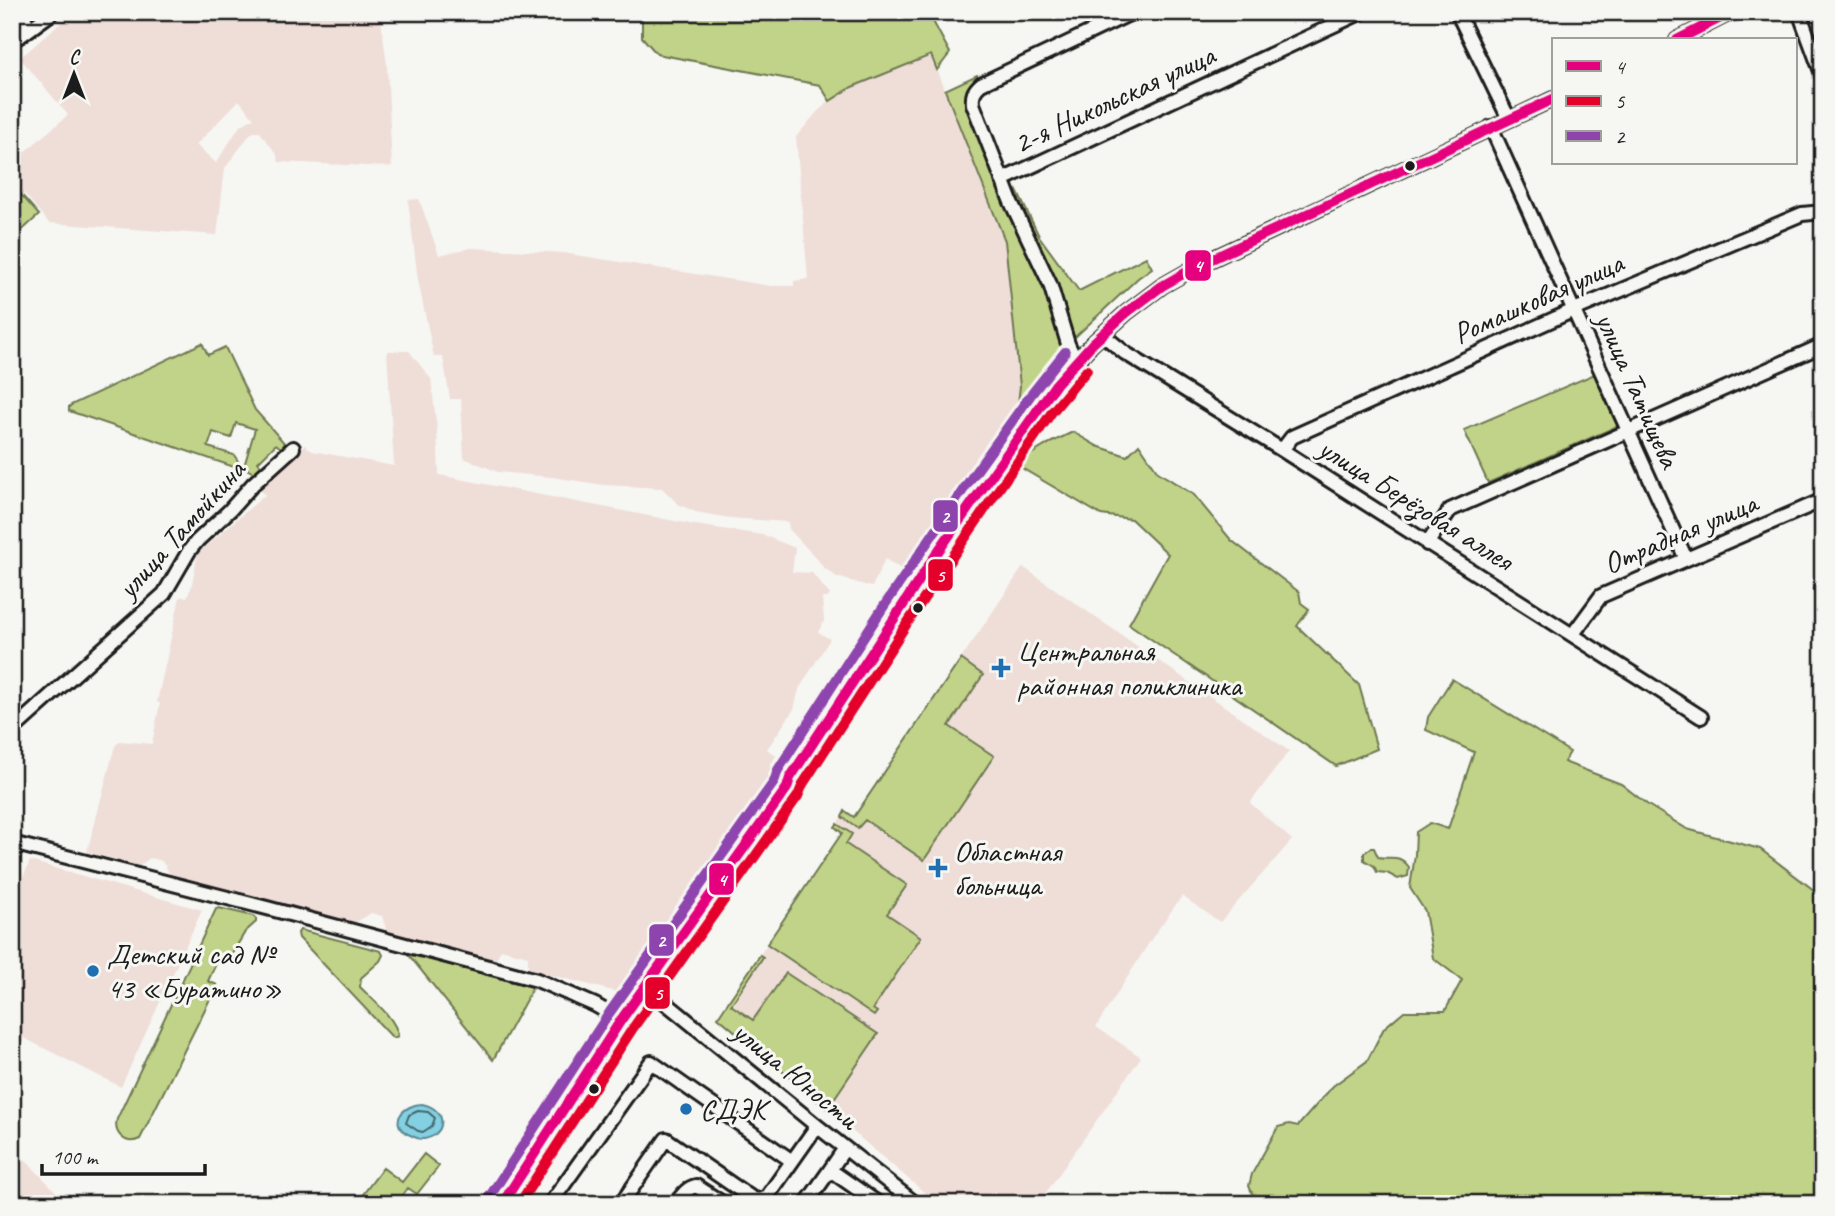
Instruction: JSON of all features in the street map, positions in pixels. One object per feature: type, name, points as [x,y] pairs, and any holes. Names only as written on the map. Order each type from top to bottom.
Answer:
[{"type":"street","points":[[22,13],[33,15],[50,12]]},
{"type":"street","points":[[17,38],[50,12]]},
{"type":"street","points":[[1076,361],[1068,345],[1050,284],[1002,180],[973,104],[974,92],[981,84],[1133,12]]},
{"type":"street","name":"2-я Никольская улица","points":[[1002,180],[1362,12]]},
{"type":"street","points":[[1457,12],[1509,119]]},
{"type":"street","points":[[1681,38],[1732,12]]},
{"type":"street","points":[[1799,12],[1823,77]]},
{"type":"street","points":[[17,38],[27,23],[22,13]]},
{"type":"street","points":[[502,1204],[621,1020],[787,788],[790,778],[894,617],[1041,404],[1076,361],[1126,313],[1162,286],[1199,265],[1552,99]]},
{"type":"street","name":"улица Татищева","points":[[1491,127],[1686,559]]},
{"type":"street","name":"Ромашковая улица","points":[[1282,450],[1292,437],[1574,310],[1802,214],[1823,212]]},
{"type":"street","name":"улица Берёзовая аллея","points":[[1102,335],[1125,353],[1701,717]]},
{"type":"street","points":[[1427,544],[1450,510],[1823,345]]},
{"type":"street","name":"улица Тамойкина","points":[[12,726],[19,723],[164,594],[197,541],[293,448]]},
{"type":"street","name":"Отрадная улица","points":[[1573,634],[1601,596],[1823,500]]},
{"type":"street","points":[[12,843],[537,980],[596,1005],[621,1020]]},
{"type":"street","name":"улица Юности","points":[[645,986],[916,1204]]},
{"type":"street","points":[[550,1204],[651,1062],[792,1161]]},
{"type":"street","points":[[621,1204],[666,1139],[753,1199],[760,1200],[767,1197],[817,1126]]},
{"type":"street","points":[[806,1204],[845,1148]]},
{"type":"street","points":[[830,1170],[879,1204]]},
{"type":"street","points":[[676,1204],[685,1192],[696,1185],[724,1204]]},
{"type":"shaded area","points":[[73,12],[380,12],[387,66],[392,167],[279,162],[276,153],[259,131],[251,133],[225,168],[217,235],[49,223],[12,179],[12,163],[68,115],[20,58]],"holes":[[[239,100],[254,118],[240,126],[216,163],[196,145]]]},
{"type":"shaded area","points":[[931,54],[1005,241],[1020,387],[1017,411],[906,572],[885,559],[872,587],[837,577],[823,567],[789,529],[788,522],[730,518],[696,512],[678,504],[662,488],[604,485],[498,472],[464,458],[461,399],[450,399],[443,357],[434,357],[418,280],[408,200],[419,199],[439,255],[471,248],[563,253],[771,286],[794,286],[794,281],[808,279],[796,137],[818,111],[852,87]]},
{"type":"shaded area","points":[[387,351],[409,351],[431,379],[439,475],[695,525],[763,535],[795,548],[792,572],[812,573],[830,595],[822,598],[824,621],[818,632],[830,639],[799,689],[794,709],[767,749],[776,756],[769,766],[772,769],[738,836],[617,992],[528,969],[528,956],[501,949],[495,961],[387,932],[382,916],[371,913],[355,923],[170,874],[162,861],[155,859],[150,858],[139,866],[87,852],[115,746],[120,741],[152,744],[160,703],[157,702],[180,597],[187,597],[191,588],[198,553],[265,495],[259,488],[305,445],[312,451],[394,466]]},
{"type":"shaded area","points":[[1023,567],[1289,751],[1250,803],[1292,840],[1220,922],[1182,896],[1152,938],[1096,1027],[1141,1057],[1038,1204],[938,1204],[718,1017],[842,833],[835,827],[845,811],[854,817]]},
{"type":"shaded area","name":"Детский сад № 43 «Буратино»","points":[[30,861],[202,910],[121,1087],[12,1032],[12,903]]},
{"type":"shaded area","points":[[12,1146],[62,1198],[58,1204],[12,1204]]},
{"type":"green space","points":[[522,12],[928,12],[950,53],[937,70],[931,55],[852,87],[830,101],[820,85],[657,54],[642,37],[642,18],[519,19]]},
{"type":"green space","points":[[977,75],[981,84],[974,92],[1015,199],[1017,191],[1039,236],[1079,291],[1146,257],[1152,268],[1073,339],[1017,411],[1020,386],[1005,241],[945,90]]},
{"type":"green space","points":[[12,184],[39,215],[19,233],[12,226]]},
{"type":"green space","points":[[202,343],[208,355],[225,347],[255,410],[286,445],[282,449],[276,444],[258,462],[263,468],[258,472],[248,470],[245,463],[255,429],[236,423],[231,438],[213,432],[208,447],[234,455],[238,465],[234,467],[69,411],[71,405]]},
{"type":"green space","points":[[1597,373],[1620,425],[1488,483],[1464,430]]},
{"type":"green space","points":[[1073,432],[1097,446],[1127,456],[1139,444],[1158,472],[1194,495],[1231,540],[1299,592],[1301,603],[1309,609],[1297,626],[1359,685],[1377,749],[1336,766],[1129,624],[1168,554],[1131,519],[1101,515],[1015,464]]},
{"type":"green space","points":[[961,659],[983,675],[949,726],[994,756],[924,860],[865,820],[858,828],[842,817],[845,811],[854,817]]},
{"type":"green space","points":[[1452,679],[1570,752],[1564,762],[1621,784],[1648,805],[1687,829],[1760,849],[1823,897],[1823,1204],[1263,1204],[1265,1197],[1253,1195],[1249,1186],[1252,1174],[1278,1127],[1289,1124],[1298,1126],[1333,1086],[1367,1061],[1384,1028],[1404,1011],[1445,1011],[1462,980],[1433,958],[1425,911],[1410,888],[1416,832],[1430,823],[1448,829],[1474,752],[1426,730],[1428,717]]},
{"type":"green space","points":[[837,824],[852,834],[846,844],[907,885],[887,914],[921,937],[873,1009],[877,1012],[874,1016],[767,944],[842,833],[835,827]]},
{"type":"green space","points":[[1374,848],[1378,857],[1398,858],[1405,863],[1409,867],[1408,876],[1398,879],[1387,873],[1377,872],[1374,866],[1364,860],[1364,853]]},
{"type":"green space","points":[[216,909],[253,916],[256,922],[245,932],[229,959],[220,955],[208,981],[217,985],[140,1139],[126,1140],[119,1134],[117,1119]]},
{"type":"green space","points":[[300,930],[381,951],[383,955],[380,961],[361,978],[360,987],[389,1017],[398,1036],[393,1038],[299,938]]},
{"type":"green space","points":[[408,954],[533,987],[493,1060]]},
{"type":"green space","points":[[760,955],[763,957],[731,1005],[753,1020],[786,973],[878,1034],[827,1109],[718,1017]]},
{"type":"green space","points":[[424,1154],[439,1166],[417,1194],[408,1188],[395,1204],[371,1204],[361,1197],[383,1168],[402,1182]]},
{"type":"water","points":[[422,1104],[437,1112],[441,1123],[436,1133],[422,1139],[402,1129],[399,1119],[405,1110]]},
{"type":"waterway","points":[[867,12],[897,20],[902,12]]},
{"type":"transit line","name":"4","points":[[1681,38],[1732,12]]},
{"type":"transit line","name":"4","points":[[502,1204],[621,1020],[787,788],[790,778],[939,550],[1056,384],[1092,344],[1126,313],[1162,286],[1199,265],[1552,99]]},
{"type":"transit line","name":"2","points":[[490,1196],[610,1012],[774,782],[778,770],[882,609],[972,477],[1065,352]]},
{"type":"transit line","name":"5","points":[[519,1204],[633,1028],[798,796],[803,784],[906,625],[1052,412],[1087,370]]},
{"type":"place","name":"Центральная районная поликлиника","points":[[1001,668]]},
{"type":"place","name":"Областная больница","points":[[938,868]]},
{"type":"place","name":"Детский сад № 43 «Буратино»","points":[[93,971]]},
{"type":"place","name":"СДЭК","points":[[686,1109]]}]
